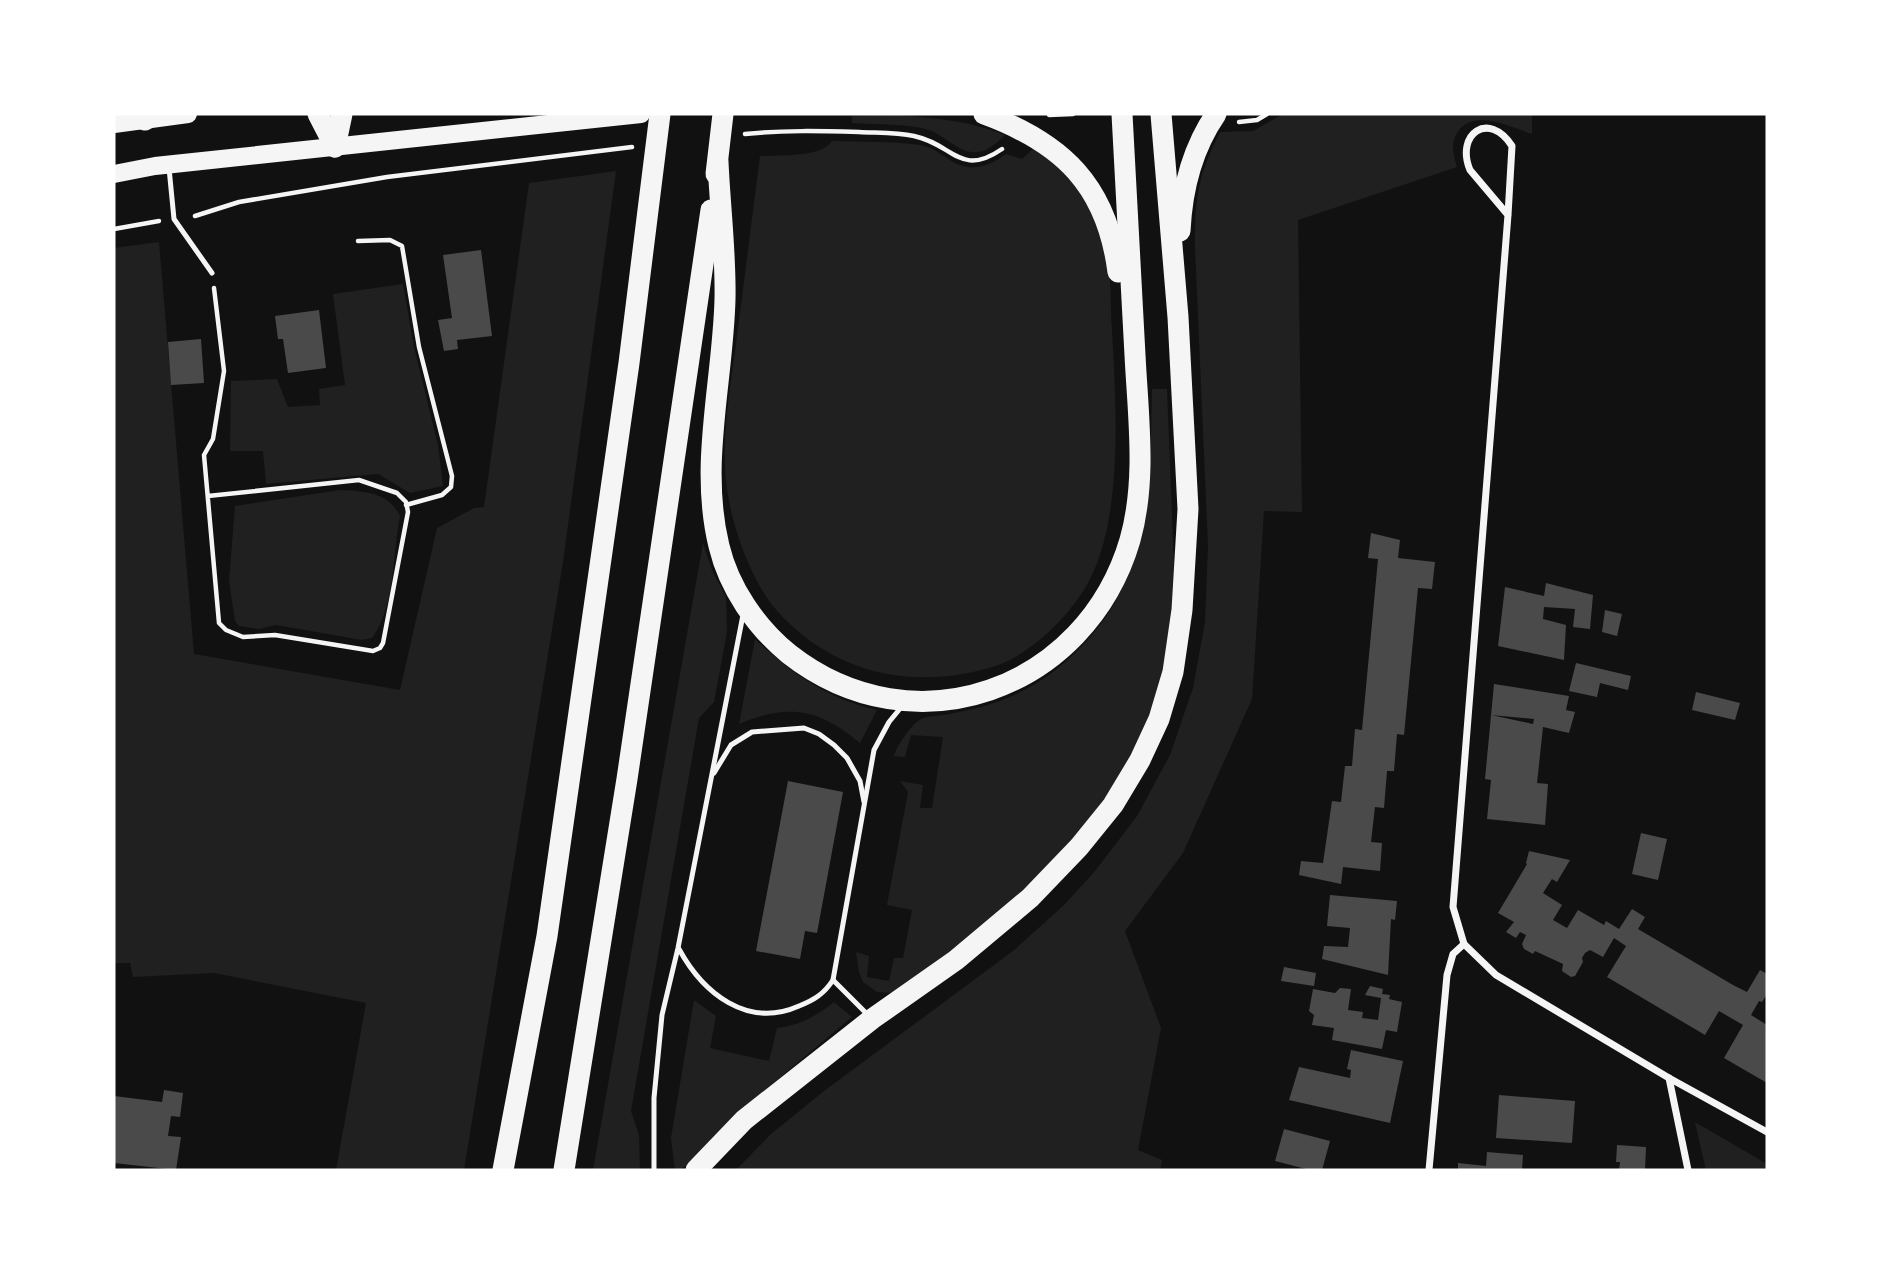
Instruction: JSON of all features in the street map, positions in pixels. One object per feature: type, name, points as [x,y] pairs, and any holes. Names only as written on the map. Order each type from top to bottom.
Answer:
[{"type":"highway","points":[[318,114],[335,147]]},
{"type":"highway","points":[[335,147],[342,114]]},
{"type":"highway","points":[[503,1170],[547,936],[629,363],[660,114]]},
{"type":"highway","points":[[564,1170],[627,779],[723,114]]},
{"type":"highway","points":[[984,114],[1025,133],[1062,156],[1075,167],[1101,208],[1114,244],[1138,419]]},
{"type":"highway","points":[[718,162],[725,299],[711,482],[719,548],[730,578],[745,606],[775,643],[803,665],[856,691],[905,702],[923,702],[968,696],[1000,687],[1056,654],[1081,632],[1105,597],[1130,540],[1141,475],[1122,114]]},
{"type":"highway","points":[[696,1170],[744,1121],[872,1019],[956,960],[1030,898],[1071,856],[1113,805],[1140,760],[1159,719],[1173,672],[1182,610],[1188,509],[1178,317],[1161,114]]},
{"type":"highway","points":[[1178,317],[1181,217],[1187,178],[1195,152],[1216,114]]},
{"type":"main road","points":[[114,124],[150,117],[188,114]]},
{"type":"main road","points":[[114,174],[169,165],[641,114]]},
{"type":"street","points":[[1508,215],[1466,162],[1468,143],[1471,136],[1480,129],[1498,130],[1507,136],[1512,146],[1508,215],[1453,907],[1464,944],[1496,975],[1669,1078],[1767,1132]]},
{"type":"street","points":[[1429,1170],[1447,975],[1453,954],[1464,944]]},
{"type":"street","points":[[1669,1078],[1688,1170]]},
{"type":"lane","points":[[169,165],[174,219],[212,273]]},
{"type":"lane","points":[[654,1170],[654,1098],[662,1015],[678,947],[745,606]]},
{"type":"lane","points":[[678,947],[712,993],[727,1004],[756,1013],[787,1012],[825,992],[833,980],[874,750],[889,722],[905,702]]},
{"type":"lane","points":[[711,779],[731,745],[752,732],[804,728],[819,734],[847,758],[860,781],[864,807]]},
{"type":"lane","points":[[833,980],[872,1019]]},
{"type":"path","points":[[811,130],[914,135],[969,161],[991,156],[1049,115],[1073,114]]},
{"type":"path","points":[[114,229],[199,215],[239,202],[387,177],[570,154]]},
{"type":"path","points":[[358,242],[390,240],[402,246],[419,347],[452,475],[452,487],[442,495],[406,505]]},
{"type":"path","points":[[208,496],[359,480],[397,494],[408,512],[380,648],[373,651],[275,635],[243,637],[226,630],[219,623],[204,455],[213,439],[224,371],[212,273]]},
{"type":"shaded area","points":[[1283,114],[1532,114],[1532,134],[1484,120],[1466,124],[1459,130],[1453,144],[1457,167],[1298,220],[1302,512],[1264,511],[1252,699],[1183,853],[1125,931],[1161,1028],[1138,1150],[1162,1160],[1160,1170],[736,1170],[771,1134],[824,1091],[1013,951],[1063,906],[1095,871],[1137,816],[1170,755],[1193,688],[1205,622],[1208,546],[1195,248],[1199,188],[1206,162],[1220,132],[1253,131]]},
{"type":"shaded area","points":[[900,115],[966,123],[1005,135],[985,150],[972,152],[959,148],[929,130],[901,125],[852,123],[852,116]]},
{"type":"shaded area","points":[[832,141],[920,145],[957,164],[972,167],[986,165],[1006,154],[1022,159],[1035,147],[1060,167],[1080,192],[1102,237],[1110,281],[1116,429],[1115,466],[1105,535],[1096,566],[1082,593],[1061,620],[1027,650],[987,669],[941,677],[915,677],[889,674],[841,659],[819,647],[778,612],[762,590],[737,533],[727,486],[726,425],[760,156],[809,153],[827,146]]},
{"type":"shaded area","points":[[616,171],[563,562],[464,1170],[336,1170],[366,1003],[214,973],[133,977],[130,963],[114,963],[114,248],[159,242],[194,654],[400,690],[437,528],[474,508],[484,507],[529,183]]},
{"type":"shaded area","points":[[403,284],[414,347],[438,445],[443,486],[410,493],[378,474],[266,484],[263,451],[230,451],[231,381],[277,379],[288,407],[320,405],[319,389],[345,385],[333,294]]},
{"type":"shaded area","points":[[1152,389],[1167,389],[1174,566],[1171,623],[1162,676],[1147,725],[1118,782],[1050,867],[930,970],[893,993],[877,992],[863,982],[856,952],[869,956],[867,977],[889,981],[894,958],[903,958],[912,910],[887,905],[908,792],[900,781],[923,785],[920,808],[932,808],[943,737],[911,735],[905,757],[894,756],[896,750],[911,728],[923,718],[991,704],[1039,682],[1080,648],[1104,619],[1122,590],[1143,527],[1148,494]]},
{"type":"shaded area","points":[[340,490],[366,492],[382,497],[400,516],[389,595],[380,625],[372,638],[362,640],[276,625],[259,629],[239,626],[235,621],[229,581],[235,506]]},
{"type":"shaded area","points":[[703,543],[712,570],[726,597],[727,632],[714,702],[699,718],[631,1111],[639,1135],[640,1170],[593,1170]]},
{"type":"shaded area","points":[[755,639],[811,683],[858,705],[877,710],[860,743],[831,723],[803,713],[773,713],[739,724]]},
{"type":"shaded area","points":[[694,1000],[716,1016],[710,1048],[769,1061],[777,1028],[807,1020],[834,1002],[852,1017],[759,1095],[681,1170],[675,1170],[671,1138]]},
{"type":"shaded area","points":[[1695,1122],[1767,1164],[1767,1170],[1706,1170]]},
{"type":"building","points":[[481,250],[492,336],[457,340],[458,349],[444,351],[438,320],[452,318],[443,255]]},
{"type":"building","points":[[319,310],[326,368],[288,373],[283,339],[278,339],[275,316]]},
{"type":"building","points":[[201,339],[204,383],[171,385],[168,342]]},
{"type":"building","points":[[1371,533],[1400,540],[1398,558],[1435,562],[1432,589],[1418,588],[1404,735],[1397,734],[1394,771],[1387,771],[1384,808],[1375,807],[1371,842],[1382,843],[1380,871],[1343,867],[1341,884],[1299,875],[1301,861],[1323,863],[1332,801],[1341,802],[1345,766],[1352,766],[1355,729],[1362,730],[1378,559],[1368,558]]},
{"type":"building","points":[[1546,583],[1593,595],[1590,629],[1573,627],[1575,609],[1544,607],[1543,619],[1566,625],[1564,660],[1498,646],[1505,587],[1544,596]]},
{"type":"building","points":[[1605,610],[1622,614],[1617,636],[1602,632]]},
{"type":"building","points":[[1576,663],[1631,676],[1628,690],[1600,683],[1597,697],[1569,691]]},
{"type":"building","points":[[1494,684],[1569,696],[1566,710],[1575,712],[1569,733],[1543,727],[1537,783],[1548,784],[1545,825],[1487,819],[1491,780],[1485,779],[1491,715]],"holes":[[[1491,715],[1534,719],[1533,724]]]},
{"type":"building","points":[[1696,692],[1740,703],[1735,720],[1692,710]]},
{"type":"building","points":[[788,781],[843,792],[817,933],[805,931],[800,959],[756,951]]},
{"type":"building","points":[[1641,833],[1667,839],[1658,880],[1632,874]]},
{"type":"building","points":[[1529,851],[1570,860],[1557,882],[1552,879],[1543,893],[1562,905],[1553,920],[1567,928],[1578,910],[1604,925],[1606,921],[1619,929],[1632,909],[1645,917],[1638,929],[1747,992],[1760,970],[1767,974],[1767,994],[1762,1002],[1759,1001],[1751,1015],[1767,1025],[1767,1083],[1724,1058],[1743,1025],[1719,1011],[1705,1035],[1607,977],[1626,946],[1614,938],[1603,957],[1590,950],[1585,953],[1575,976],[1571,977],[1562,971],[1563,964],[1524,949],[1522,944],[1526,935],[1520,932],[1516,938],[1506,932],[1514,922],[1498,913],[1527,864]]},
{"type":"building","points":[[1330,895],[1397,901],[1395,920],[1391,919],[1388,975],[1322,959],[1324,946],[1348,947],[1350,928],[1327,926]]},
{"type":"building","points":[[1284,967],[1316,973],[1314,986],[1281,981]]},
{"type":"building","points":[[1370,986],[1383,989],[1382,994],[1390,995],[1389,999],[1402,1002],[1397,1032],[1386,1030],[1382,1049],[1332,1040],[1334,1028],[1312,1025],[1314,1015],[1309,1011],[1313,989],[1335,993],[1340,988],[1351,989],[1348,1010],[1363,1012],[1362,1018],[1378,1020],[1381,998],[1365,995]]},
{"type":"building","points":[[1351,1050],[1403,1061],[1390,1123],[1289,1100],[1299,1067],[1350,1078],[1351,1070],[1347,1069]]},
{"type":"building","points":[[164,1090],[183,1093],[180,1117],[171,1116],[168,1136],[181,1137],[176,1170],[114,1163],[114,1096],[162,1102]]},
{"type":"building","points":[[1499,1095],[1575,1101],[1572,1143],[1496,1138]]},
{"type":"building","points":[[1284,1129],[1330,1141],[1322,1170],[1310,1170],[1275,1161]]},
{"type":"building","points":[[1617,1145],[1646,1147],[1645,1170],[1619,1170],[1620,1162],[1616,1162]]},
{"type":"building","points":[[1487,1152],[1523,1155],[1522,1170],[1458,1170],[1458,1163],[1486,1166]]}]
